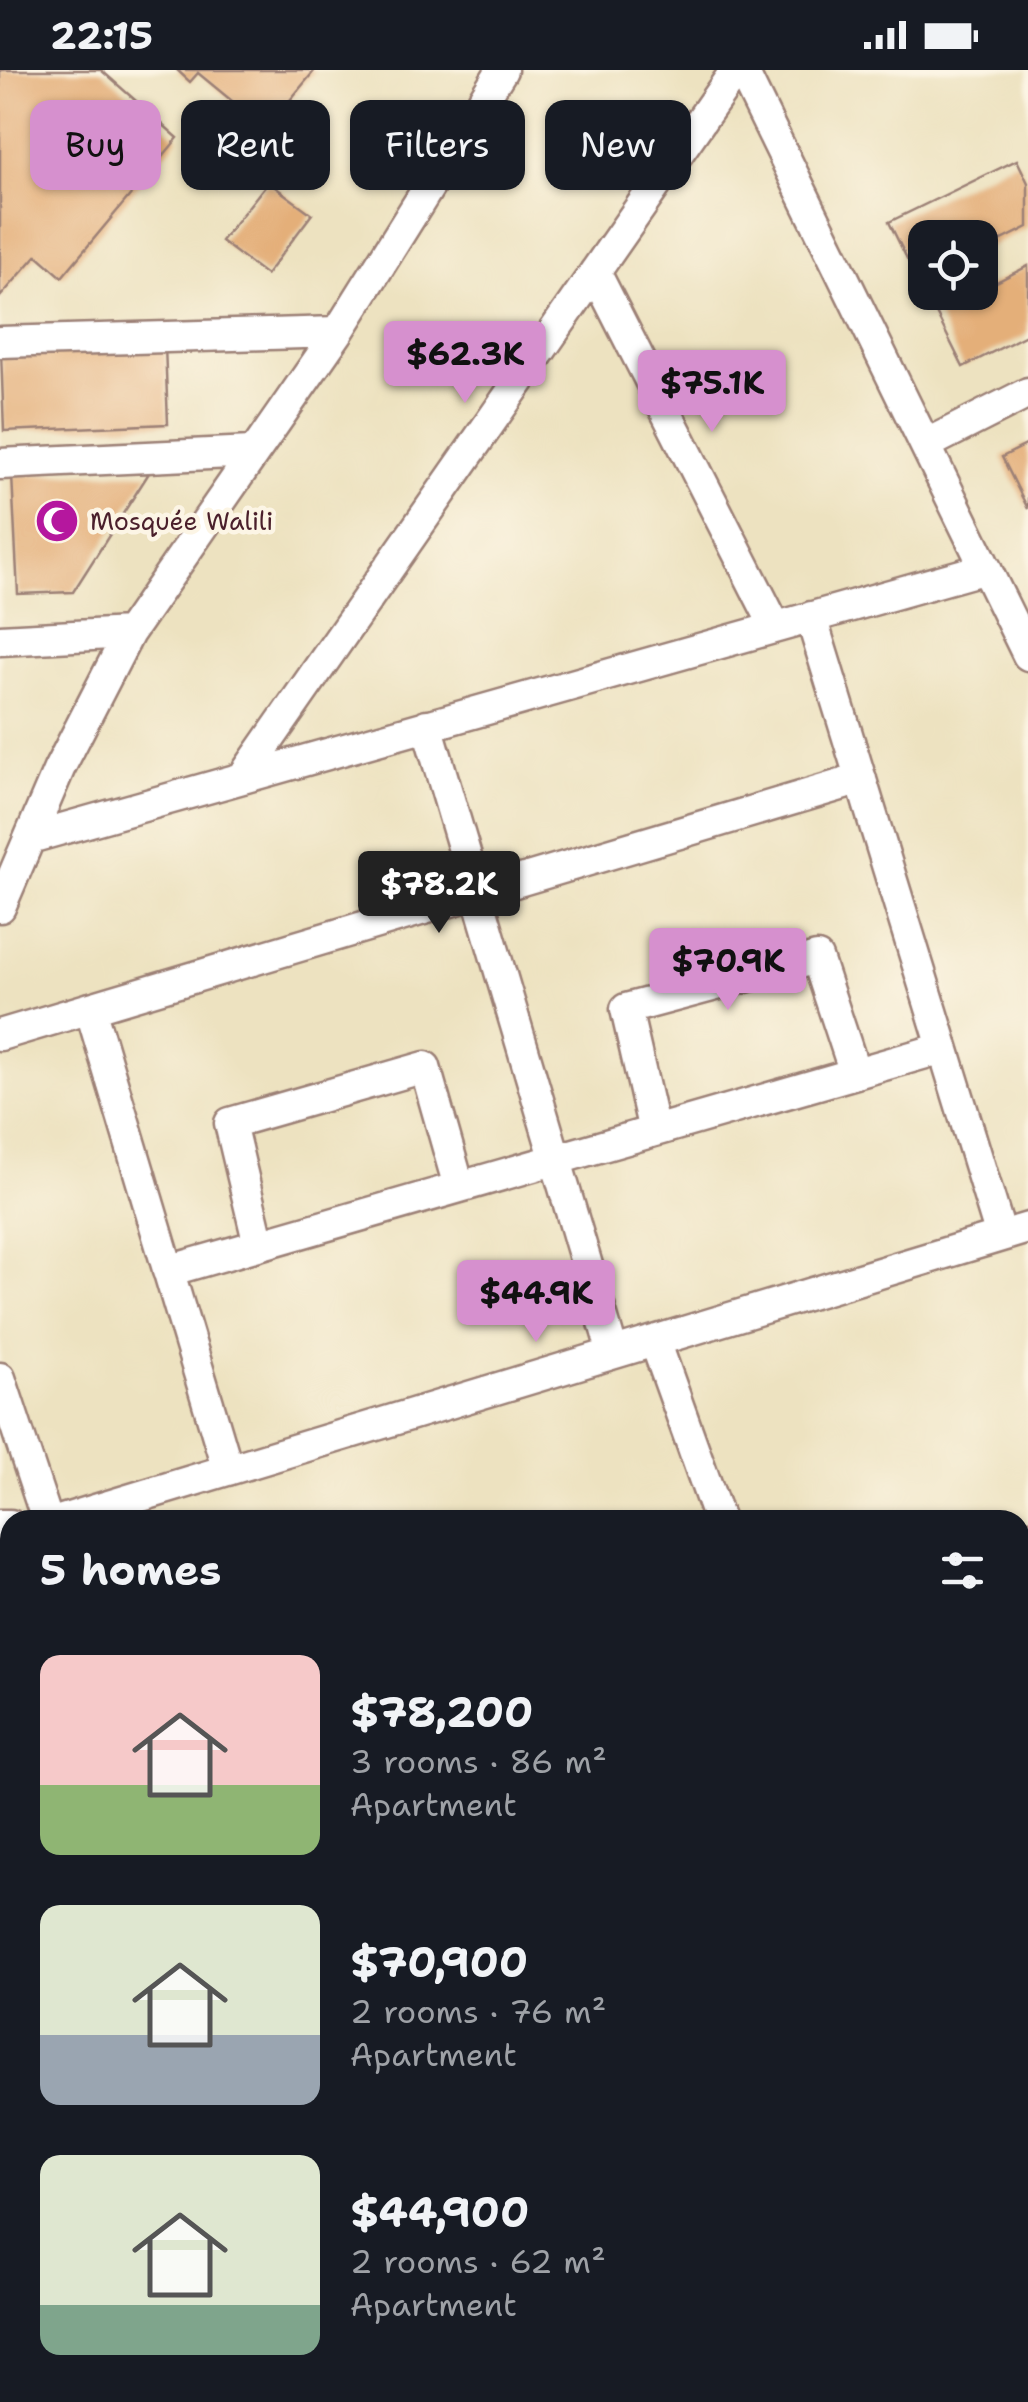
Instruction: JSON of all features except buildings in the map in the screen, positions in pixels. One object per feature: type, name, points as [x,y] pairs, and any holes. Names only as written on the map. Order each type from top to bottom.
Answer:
[{"type":"street","points":[[0,907],[59,769],[129,632],[338,332],[502,70]]},
{"type":"street","points":[[243,777],[739,70],[1028,655]]},
{"type":"street","points":[[595,272],[776,626]]},
{"type":"street","points":[[0,342],[338,332]]},
{"type":"street","points":[[927,444],[1028,393]]},
{"type":"street","points":[[0,464],[252,452]]},
{"type":"street","points":[[30,838],[986,568]]},
{"type":"street","points":[[95,1510],[1015,1232],[943,1048],[811,617]]},
{"type":"street","points":[[0,618],[0,640],[129,632]]},
{"type":"street","points":[[427,725],[614,1353]]},
{"type":"street","points":[[0,1035],[861,779]]},
{"type":"street","points":[[654,1131],[626,1009],[817,958],[855,1073]]},
{"type":"street","points":[[90,1008],[228,1470]]},
{"type":"street","points":[[168,1271],[943,1048]]},
{"type":"street","points":[[259,1245],[230,1123],[425,1067],[459,1187]]},
{"type":"street","points":[[655,1341],[716,1510]]},
{"type":"street","points":[[0,1378],[44,1510]]},
{"type":"place","name":"Mosquée Walili","points":[[57,521]]}]
